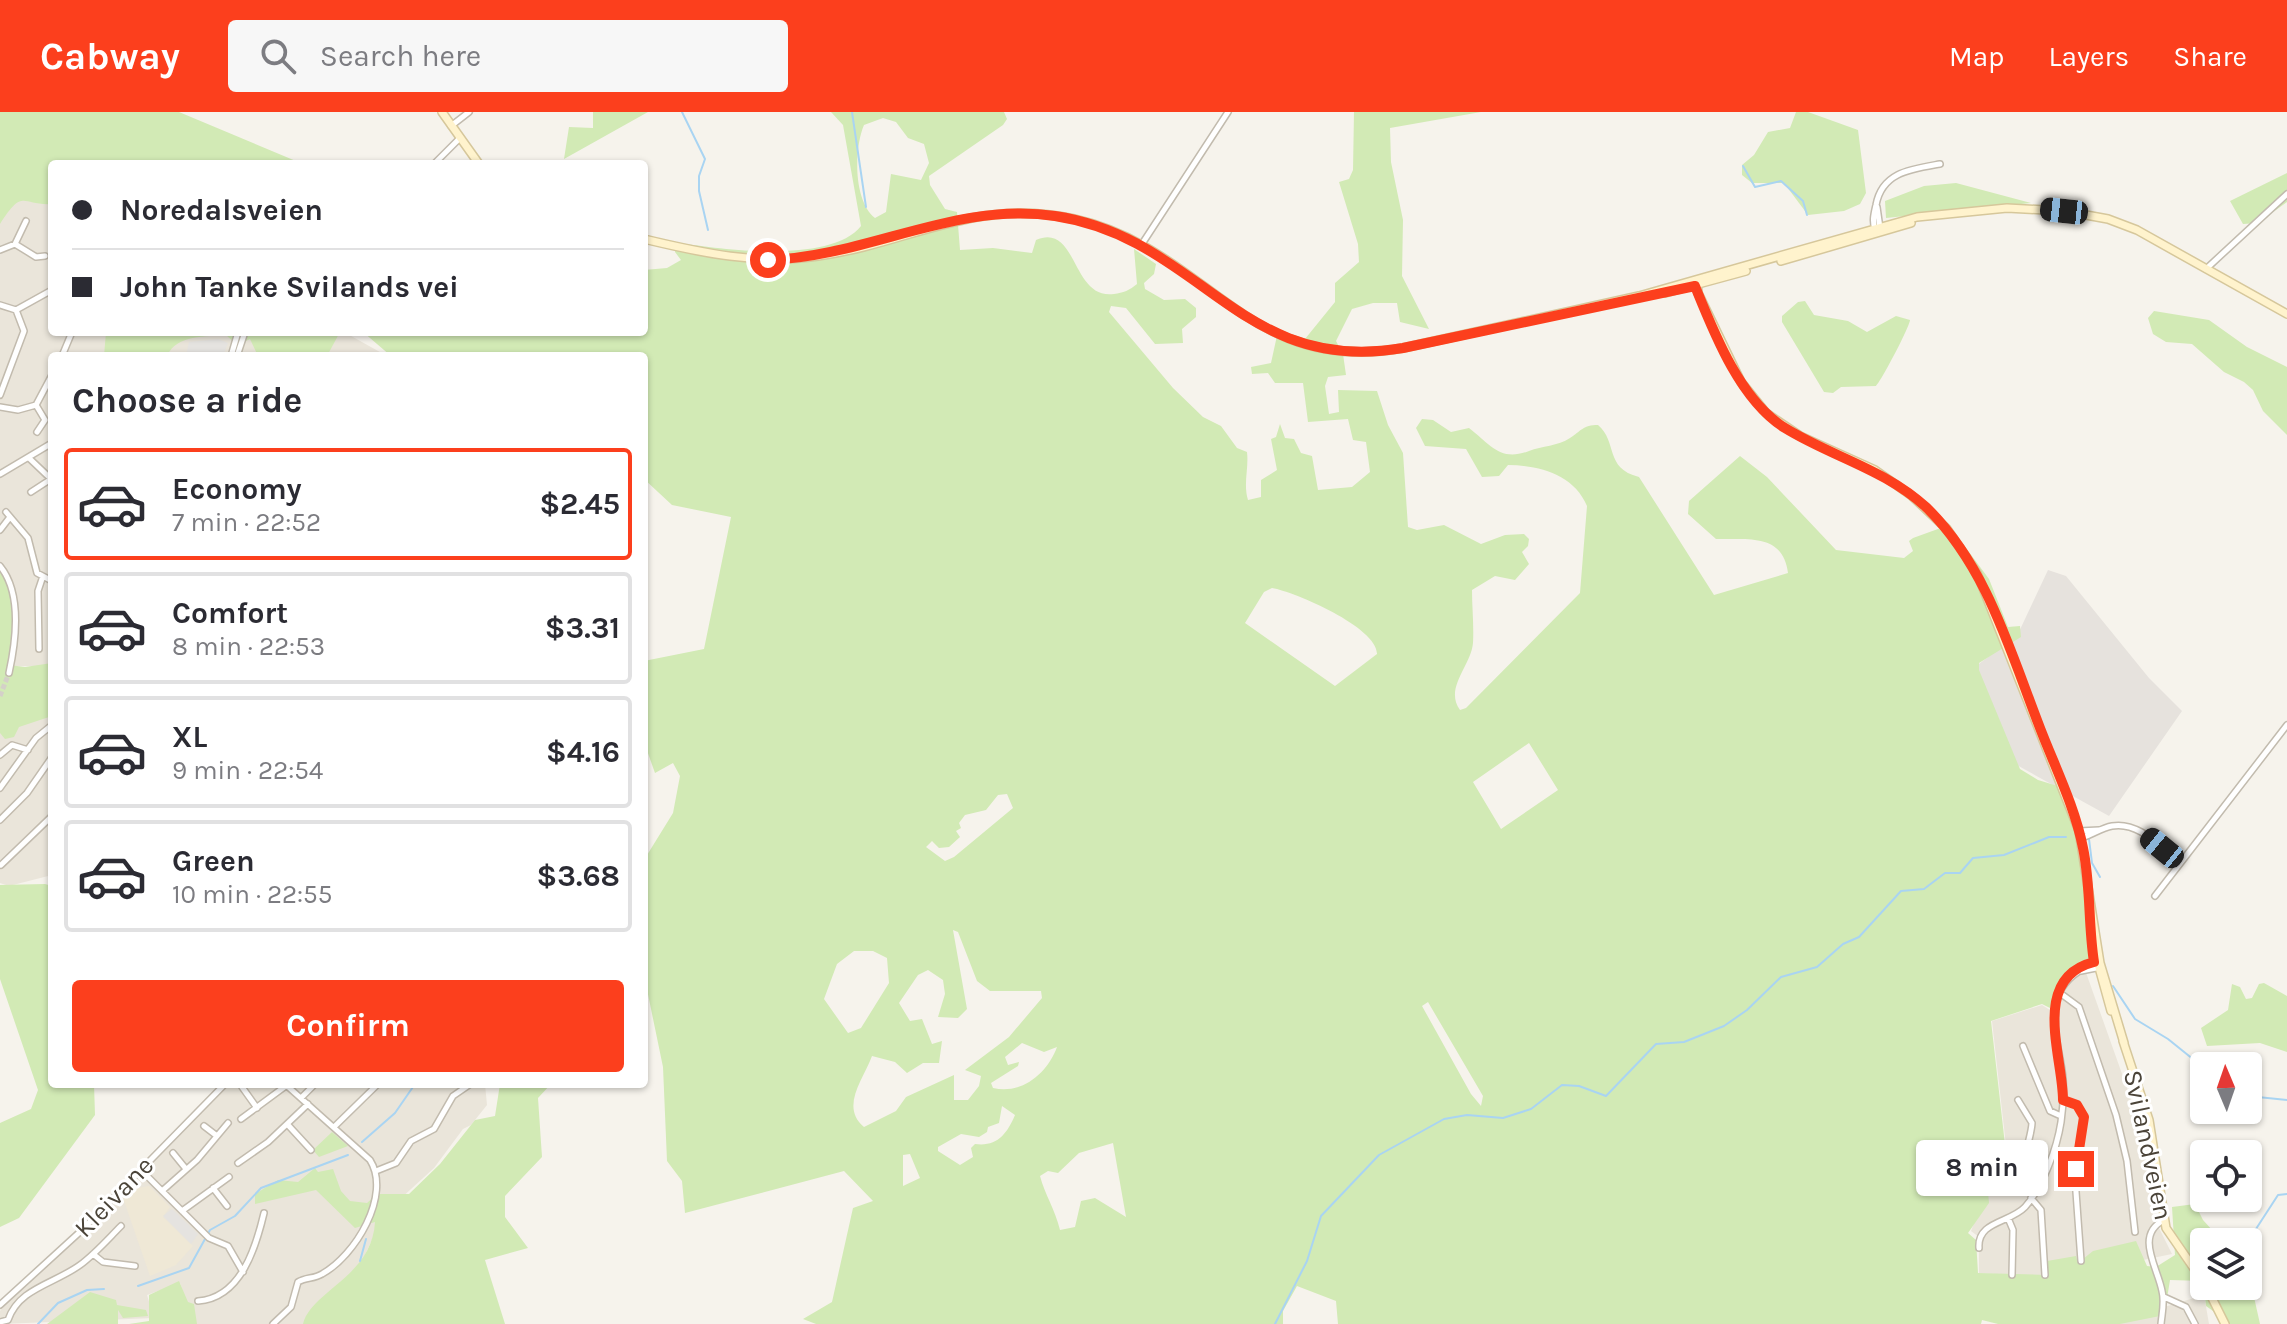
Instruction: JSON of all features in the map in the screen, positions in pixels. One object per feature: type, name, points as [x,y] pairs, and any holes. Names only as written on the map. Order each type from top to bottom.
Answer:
[{"type":"main road","points":[[442,112],[476,160]]},
{"type":"main road","points":[[648,240],[719,256],[794,259],[859,248],[957,219],[1027,213],[1083,222],[1142,244],[1175,263],[1260,327],[1295,343],[1332,351],[1364,353],[1403,348],[1698,283],[1877,229],[1935,215],[2007,208],[2096,216],[2137,230],[2287,314]]},
{"type":"main road","name":"Svilandveien","points":[[1698,283],[1741,382],[1766,413],[1792,432],[1868,466],[1896,483],[1928,510],[1958,543],[1994,609],[2080,835],[2097,965],[2153,1139],[2165,1224],[2190,1262]]},
{"type":"main road","name":"Svilandveien","points":[[2213,1300],[2225,1324]]},
{"type":"street","points":[[451,127],[469,112]]},
{"type":"street","points":[[1142,244],[1228,112]]},
{"type":"street","points":[[438,160],[459,139]]},
{"type":"street","points":[[1877,229],[1878,194],[1888,180],[1912,169],[1940,164]]},
{"type":"street","points":[[2205,270],[2287,194]]},
{"type":"street","points":[[0,250],[15,244],[26,221]]},
{"type":"street","points":[[15,244],[36,257],[45,256]]},
{"type":"street","points":[[0,305],[16,310],[48,292]]},
{"type":"street","points":[[0,395],[24,331],[16,310]]},
{"type":"street","points":[[0,407],[18,410],[36,405],[48,382]]},
{"type":"street","points":[[36,405],[45,420],[37,432]]},
{"type":"street","points":[[0,474],[48,446]]},
{"type":"street","points":[[30,459],[48,475]]},
{"type":"street","points":[[31,492],[48,480]]},
{"type":"street","points":[[0,530],[8,514],[28,538],[35,569],[42,579],[48,580]]},
{"type":"street","points":[[0,566],[8,577],[14,611],[9,673]]},
{"type":"street","points":[[39,649],[38,591],[42,579]]},
{"type":"street","points":[[2155,896],[2287,725]]},
{"type":"street","points":[[0,788],[48,729]]},
{"type":"street","points":[[0,755],[12,745],[28,750]]},
{"type":"street","points":[[0,820],[27,793],[48,763]]},
{"type":"street","points":[[1,865],[48,820]]},
{"type":"street","points":[[2080,835],[2121,825],[2137,829],[2180,862]]},
{"type":"street","points":[[1979,1248],[1979,1237],[1985,1230],[2008,1218],[2031,1198],[2054,1148],[2063,1100],[2053,1024],[2060,993],[2068,979],[2097,965]]},
{"type":"street","points":[[2060,993],[2079,1007],[2116,1115],[2127,1161],[2135,1232]]},
{"type":"street","points":[[2023,1046],[2050,1111],[2061,1116]]},
{"type":"street","name":"Kleivane","points":[[0,1305],[82,1230],[221,1088]]},
{"type":"street","points":[[243,1088],[257,1108]]},
{"type":"street","points":[[241,1119],[282,1088]]},
{"type":"street","points":[[273,1324],[291,1307],[298,1282],[325,1272],[361,1237],[377,1191],[376,1171],[370,1160],[289,1088]]},
{"type":"street","points":[[301,1098],[311,1088]]},
{"type":"street","points":[[334,1127],[374,1088]]},
{"type":"street","points":[[376,1171],[396,1163],[411,1141],[434,1129],[453,1096],[465,1088]]},
{"type":"street","points":[[2018,1100],[2032,1123],[2026,1168],[2030,1178],[2038,1183]]},
{"type":"street","points":[[2063,1100],[2079,1108],[2085,1122],[2075,1178],[2081,1261]]},
{"type":"street","points":[[238,1163],[288,1125],[308,1104]]},
{"type":"street","points":[[162,1191],[228,1123]]},
{"type":"street","points":[[288,1125],[311,1150]]},
{"type":"street","points":[[204,1126],[217,1136]]},
{"type":"street","points":[[173,1153],[186,1169]]},
{"type":"street","points":[[141,1170],[209,1238],[228,1246],[243,1272]]},
{"type":"street","points":[[182,1211],[229,1177]]},
{"type":"street","points":[[213,1188],[227,1206]]},
{"type":"street","points":[[2031,1198],[2041,1210],[2045,1275]]},
{"type":"street","points":[[198,1301],[216,1296],[243,1272],[254,1254],[264,1213]]},
{"type":"street","points":[[2008,1218],[2013,1233],[2012,1275]]},
{"type":"street","points":[[2161,1324],[2164,1297],[2148,1246],[2153,1229],[2165,1224]]},
{"type":"street","points":[[1,1323],[26,1293],[48,1285],[93,1254],[121,1226]]},
{"type":"street","points":[[93,1254],[103,1262],[135,1266]]},
{"type":"street","points":[[2164,1297],[2183,1304],[2195,1324]]},
{"type":"shaded area","points":[[0,184],[48,190],[48,336],[351,336],[380,352],[48,352],[48,684],[44,666],[13,666],[16,601],[13,584],[0,563]]},
{"type":"shaded area","points":[[218,339],[228,343],[224,352],[187,352],[189,342]]},
{"type":"shaded area","points":[[2048,570],[2066,576],[2149,678],[2182,711],[2109,816],[2015,764],[1976,666],[2017,636]]},
{"type":"shaded area","points":[[48,715],[48,876],[9,886],[0,883],[0,728]]},
{"type":"shaded area","points":[[2084,967],[2142,1130],[2153,1216],[2172,1254],[2056,1278],[1979,1273],[1979,1237],[1971,1231],[1987,1191],[2010,1181],[1992,1021],[2042,1005],[2053,1012],[2066,982]]},
{"type":"shaded area","points":[[226,1088],[485,1088],[487,1105],[471,1125],[463,1129],[434,1168],[375,1222],[377,1229],[364,1257],[317,1324],[194,1324],[180,1283],[147,1295],[154,1318],[0,1324],[0,1311],[8,1301],[83,1233]]},
{"type":"shaded area","points":[[149,1186],[170,1207],[163,1217],[193,1246],[176,1265],[150,1276],[123,1198],[132,1189]]},
{"type":"shaded area","points":[[172,1209],[198,1234],[191,1244],[163,1216]]},
{"type":"shaded area","points":[[2190,1299],[2205,1300],[2209,1324],[2108,1324]]},
{"type":"green space","points":[[0,112],[179,112],[293,160],[48,160],[48,204],[19,202],[0,224]]},
{"type":"green space","points":[[593,112],[648,112],[564,159],[569,127],[593,128]]},
{"type":"green space","points":[[831,112],[1004,112],[1007,119],[1003,125],[929,176],[930,185],[945,209],[957,212],[960,250],[993,248],[1032,253],[1036,240],[1050,237],[1068,251],[1090,286],[1100,293],[1114,294],[1137,284],[1134,249],[1156,264],[1154,274],[1144,283],[1145,289],[1164,300],[1185,299],[1196,308],[1196,317],[1182,329],[1183,343],[1155,344],[1126,308],[1111,306],[1109,312],[1173,388],[1203,417],[1221,426],[1237,448],[1247,452],[1248,500],[1261,497],[1261,480],[1277,470],[1271,439],[1276,437],[1280,424],[1285,438],[1294,439],[1301,453],[1312,456],[1318,490],[1352,487],[1370,472],[1366,442],[1353,440],[1348,419],[1308,422],[1303,383],[1275,383],[1268,373],[1252,374],[1251,367],[1271,363],[1278,331],[1305,339],[1335,302],[1335,283],[1359,262],[1358,244],[1339,182],[1349,179],[1353,170],[1354,112],[1481,112],[1390,128],[1391,162],[1403,220],[1402,276],[1429,329],[1400,322],[1397,303],[1373,303],[1352,309],[1336,341],[1343,354],[1346,375],[1328,377],[1325,386],[1329,414],[1339,412],[1338,390],[1377,391],[1388,425],[1403,453],[1408,527],[1417,530],[1444,525],[1481,544],[1505,535],[1524,534],[1529,539],[1528,546],[1522,552],[1529,564],[1515,580],[1495,576],[1472,590],[1473,643],[1455,693],[1460,710],[1466,708],[1580,593],[1587,506],[1573,486],[1543,470],[1508,465],[1499,476],[1482,477],[1466,449],[1425,446],[1416,428],[1422,419],[1433,420],[1451,432],[1469,428],[1496,450],[1510,454],[1560,443],[1585,427],[1598,425],[1608,439],[1616,461],[1628,473],[1639,477],[1714,595],[1788,573],[1785,560],[1771,545],[1762,541],[1716,539],[1688,514],[1689,501],[1740,456],[1767,477],[1836,550],[1904,558],[1913,551],[1909,541],[1913,538],[1949,525],[1989,579],[2008,627],[2020,626],[2021,637],[1979,663],[1979,670],[2020,769],[2038,780],[2061,787],[2082,867],[2090,949],[2089,959],[2062,980],[2050,1008],[2042,1004],[1991,1021],[2009,1180],[1988,1192],[1989,1203],[1968,1233],[1976,1240],[1978,1273],[2047,1275],[2047,1261],[2076,1256],[2078,1263],[2093,1251],[2136,1241],[2147,1266],[2156,1267],[2175,1255],[2172,1207],[2190,1205],[2190,1212],[2199,1212],[2210,1228],[2190,1228],[2190,1281],[2170,1280],[2165,1311],[2160,1316],[2120,1324],[1998,1324],[1982,1320],[1981,1324],[1338,1324],[1336,1301],[1297,1286],[1283,1311],[1283,1324],[816,1324],[803,1319],[832,1302],[853,1208],[873,1201],[844,1171],[685,1213],[682,1181],[667,1161],[663,1067],[648,994],[648,854],[673,813],[680,776],[673,763],[655,773],[648,753],[648,660],[704,649],[731,517],[672,505],[648,483],[648,352],[386,352],[368,336],[648,336],[648,270],[667,268],[681,260],[675,252],[675,242],[774,251],[826,246],[846,238],[861,226],[843,125]],"holes":[[[883,118],[896,122],[908,138],[924,144],[929,163],[921,180],[891,174],[886,212],[875,218],[868,210],[859,187],[858,147],[864,125]],[[1272,588],[1283,591],[1334,613],[1364,633],[1374,644],[1377,654],[1335,686],[1245,623],[1264,592]],[[1529,743],[1558,790],[1501,829],[1473,782]],[[1007,794],[1013,808],[954,857],[945,861],[926,847],[932,841],[939,848],[949,847],[960,837],[956,831],[961,828],[959,823],[965,815],[986,810],[998,795]],[[953,930],[958,932],[977,981],[990,991],[1041,991],[1042,998],[1009,1037],[965,1070],[981,1076],[979,1086],[968,1100],[954,1100],[954,1075],[906,1097],[896,1111],[864,1127],[857,1119],[854,1102],[872,1056],[895,1062],[907,1073],[923,1063],[939,1063],[942,1041],[932,1044],[922,1019],[910,1021],[899,1003],[918,975],[928,970],[943,980],[945,994],[938,1017],[958,1018],[967,1009]],[[854,951],[873,951],[887,958],[889,983],[861,1028],[848,1033],[824,999],[837,964]],[[1428,1002],[1483,1096],[1481,1106],[1471,1094],[1422,1006]],[[1022,1043],[1044,1052],[1057,1047],[1047,1065],[1033,1080],[1014,1088],[993,1088],[991,1083],[1018,1066],[1019,1062],[1008,1065],[1005,1057]],[[1002,1106],[1015,1115],[1000,1138],[975,1144],[971,1148],[973,1157],[960,1165],[938,1151],[938,1147],[961,1134],[979,1137],[987,1132],[988,1127],[999,1123]],[[1113,1143],[1126,1217],[1095,1198],[1081,1201],[1075,1227],[1060,1230],[1040,1176],[1048,1171],[1058,1173],[1079,1153]],[[910,1154],[920,1178],[903,1186],[903,1155]]]},
{"type":"green space","points":[[1796,112],[1808,112],[1858,130],[1866,193],[1860,204],[1844,211],[1808,215],[1784,183],[1752,183],[1742,175],[1742,165],[1754,155],[1768,132],[1790,128]]},
{"type":"green space","points":[[2287,173],[2287,202],[2258,223],[2243,224],[2230,201]]},
{"type":"green space","points":[[1956,183],[2031,203],[1886,218],[1885,201],[1924,186]]},
{"type":"green space","points":[[1805,301],[1814,315],[1848,321],[1867,332],[1896,316],[1910,320],[1876,386],[1841,387],[1833,393],[1824,392],[1782,322],[1782,316],[1798,302]]},
{"type":"green space","points":[[2154,311],[2209,320],[2247,347],[2287,367],[2287,435],[2263,411],[2253,390],[2244,382],[2224,372],[2192,344],[2166,342],[2153,334],[2148,318]]},
{"type":"green space","points":[[106,336],[214,336],[185,340],[170,352],[104,352]]},
{"type":"green space","points":[[227,336],[338,336],[329,352],[256,352],[250,339],[237,345]]},
{"type":"green space","points":[[0,568],[11,603],[9,665],[25,667],[48,664],[48,717],[19,727],[14,737],[5,739],[0,733]]},
{"type":"green space","points":[[0,885],[48,885],[48,1088],[94,1088],[95,1115],[19,1218],[0,1227],[0,1123],[31,1109],[38,1090],[0,979]]},
{"type":"green space","points":[[2264,983],[2287,996],[2287,1052],[2260,1043],[2207,1046],[2201,1028],[2228,1010],[2232,984],[2240,987],[2246,999],[2252,998],[2259,984]]},
{"type":"green space","points":[[499,1088],[547,1088],[538,1098],[542,1157],[505,1196],[505,1217],[528,1248],[485,1260],[505,1324],[303,1324],[308,1312],[364,1256],[375,1222],[355,1228],[316,1190],[255,1204],[255,1194],[278,1180],[298,1182],[315,1168],[318,1172],[333,1169],[341,1191],[350,1201],[367,1203],[377,1194],[409,1194],[440,1164],[475,1120],[495,1116]]},
{"type":"green space","points":[[332,1132],[348,1146],[319,1157],[313,1150]]},
{"type":"green space","points":[[179,1281],[188,1302],[194,1304],[197,1324],[129,1324],[149,1321],[149,1295]]},
{"type":"green space","points":[[90,1292],[116,1300],[117,1305],[146,1310],[148,1316],[123,1318],[118,1310],[118,1324],[47,1324]]},
{"type":"green space","points":[[2205,1300],[2255,1300],[2260,1324],[2222,1324],[2220,1316],[2206,1306]]},
{"type":"waterway","points":[[682,112],[705,159],[699,176],[699,191],[708,230]]},
{"type":"waterway","points":[[852,112],[866,207]]},
{"type":"waterway","points":[[1743,166],[1755,187],[1781,181],[1803,201],[1807,215]]},
{"type":"waterway","points":[[1275,1324],[1307,1261],[1321,1216],[1379,1155],[1444,1119],[1467,1115],[1503,1118],[1531,1109],[1562,1085],[1579,1086],[1606,1096],[1656,1044],[1684,1042],[1724,1026],[1747,1010],[1781,977],[1817,967],[1843,944],[1859,937],[1901,891],[1924,889],[1945,873],[1960,873],[1973,858],[2004,855],[2049,837],[2066,837]]},
{"type":"waterway","points":[[2089,839],[2092,863],[2100,877]]},
{"type":"waterway","points":[[2113,986],[2135,1019],[2190,1057]]},
{"type":"waterway","points":[[362,1142],[395,1113],[412,1088]]},
{"type":"waterway","points":[[2262,1097],[2287,1100]]},
{"type":"waterway","points":[[138,1286],[189,1268],[210,1230],[235,1216],[261,1188],[348,1155]]},
{"type":"waterway","points":[[2257,1228],[2278,1195],[2287,1194]]},
{"type":"waterway","points":[[360,1261],[366,1239]]},
{"type":"waterway","points":[[38,1324],[58,1303],[87,1290],[104,1289]]},
{"type":"tunnel","points":[[0,696],[9,673]]},
{"type":"route","points":[[768,260],[844,252],[974,216],[1002,213],[1056,216],[1115,232],[1151,249],[1175,263],[1247,319],[1282,338],[1317,349],[1354,353],[1403,348],[1695,286],[1736,373],[1758,405],[1785,428],[1875,470],[1919,502],[1958,543],[1994,609],[2069,803],[2086,861],[2094,962],[2087,964],[2066,982],[2055,1007],[2053,1024],[2062,1074],[2063,1100],[2077,1105],[2085,1122],[2076,1169]]}]
